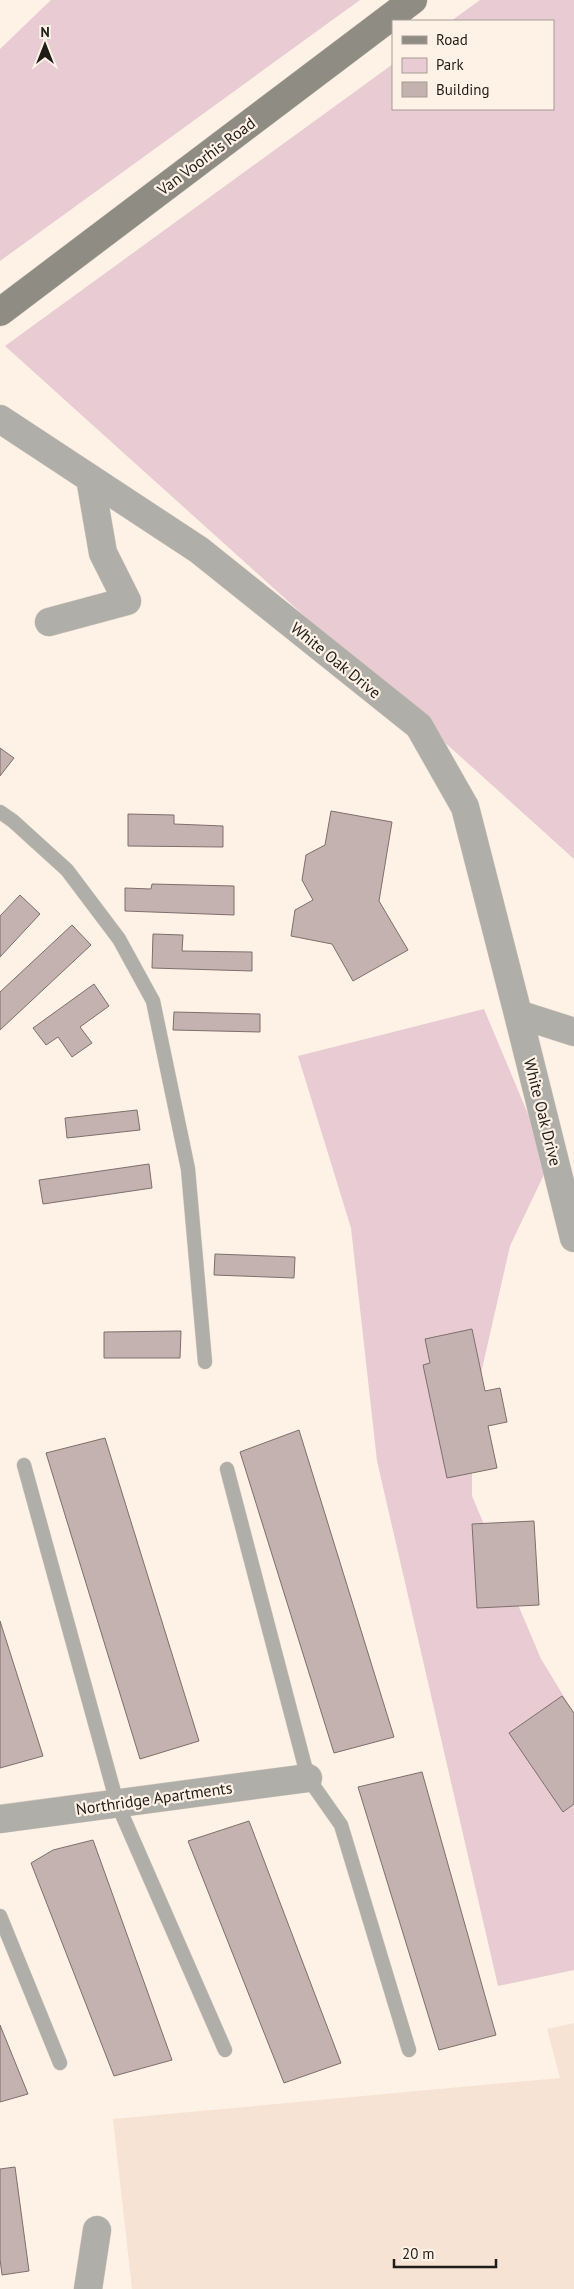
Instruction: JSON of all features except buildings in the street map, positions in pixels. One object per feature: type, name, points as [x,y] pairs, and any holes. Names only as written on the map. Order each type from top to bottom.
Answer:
[{"type":"street","name":"Van Voorhis Road","points":[[0,312],[413,0]]},
{"type":"street","name":"White Oak Drive","points":[[0,419],[199,550],[419,726],[465,807],[574,1238]]},
{"type":"street","points":[[50,622],[127,600],[103,553],[90,478]]},
{"type":"street","points":[[518,1014],[574,1032]]},
{"type":"street","name":"Northridge Apartments","points":[[0,1819],[308,1778]]},
{"type":"street","points":[[88,2289],[97,2230]]},
{"type":"lane","points":[[0,812],[13,821],[67,870],[119,939],[153,1002],[188,1169],[205,1362]]},
{"type":"lane","points":[[24,1465],[117,1804],[225,2050]]},
{"type":"lane","points":[[227,1469],[308,1778],[341,1825],[409,2050]]},
{"type":"lane","points":[[0,1916],[60,2063]]},
{"type":"shaded area","points":[[574,2023],[574,2289],[132,2289],[113,2119],[560,2078],[547,2029]]},
{"type":"green space","points":[[51,0],[360,0],[0,261],[0,49]]},
{"type":"green space","points":[[480,0],[574,0],[574,859],[5,346],[392,65],[392,110],[554,110],[554,20],[452,20]]},
{"type":"green space","points":[[484,1009],[549,1164],[510,1246],[472,1413],[472,1496],[541,1659],[574,1713],[574,1970],[498,1986],[377,1461],[351,1228],[298,1056]]}]
